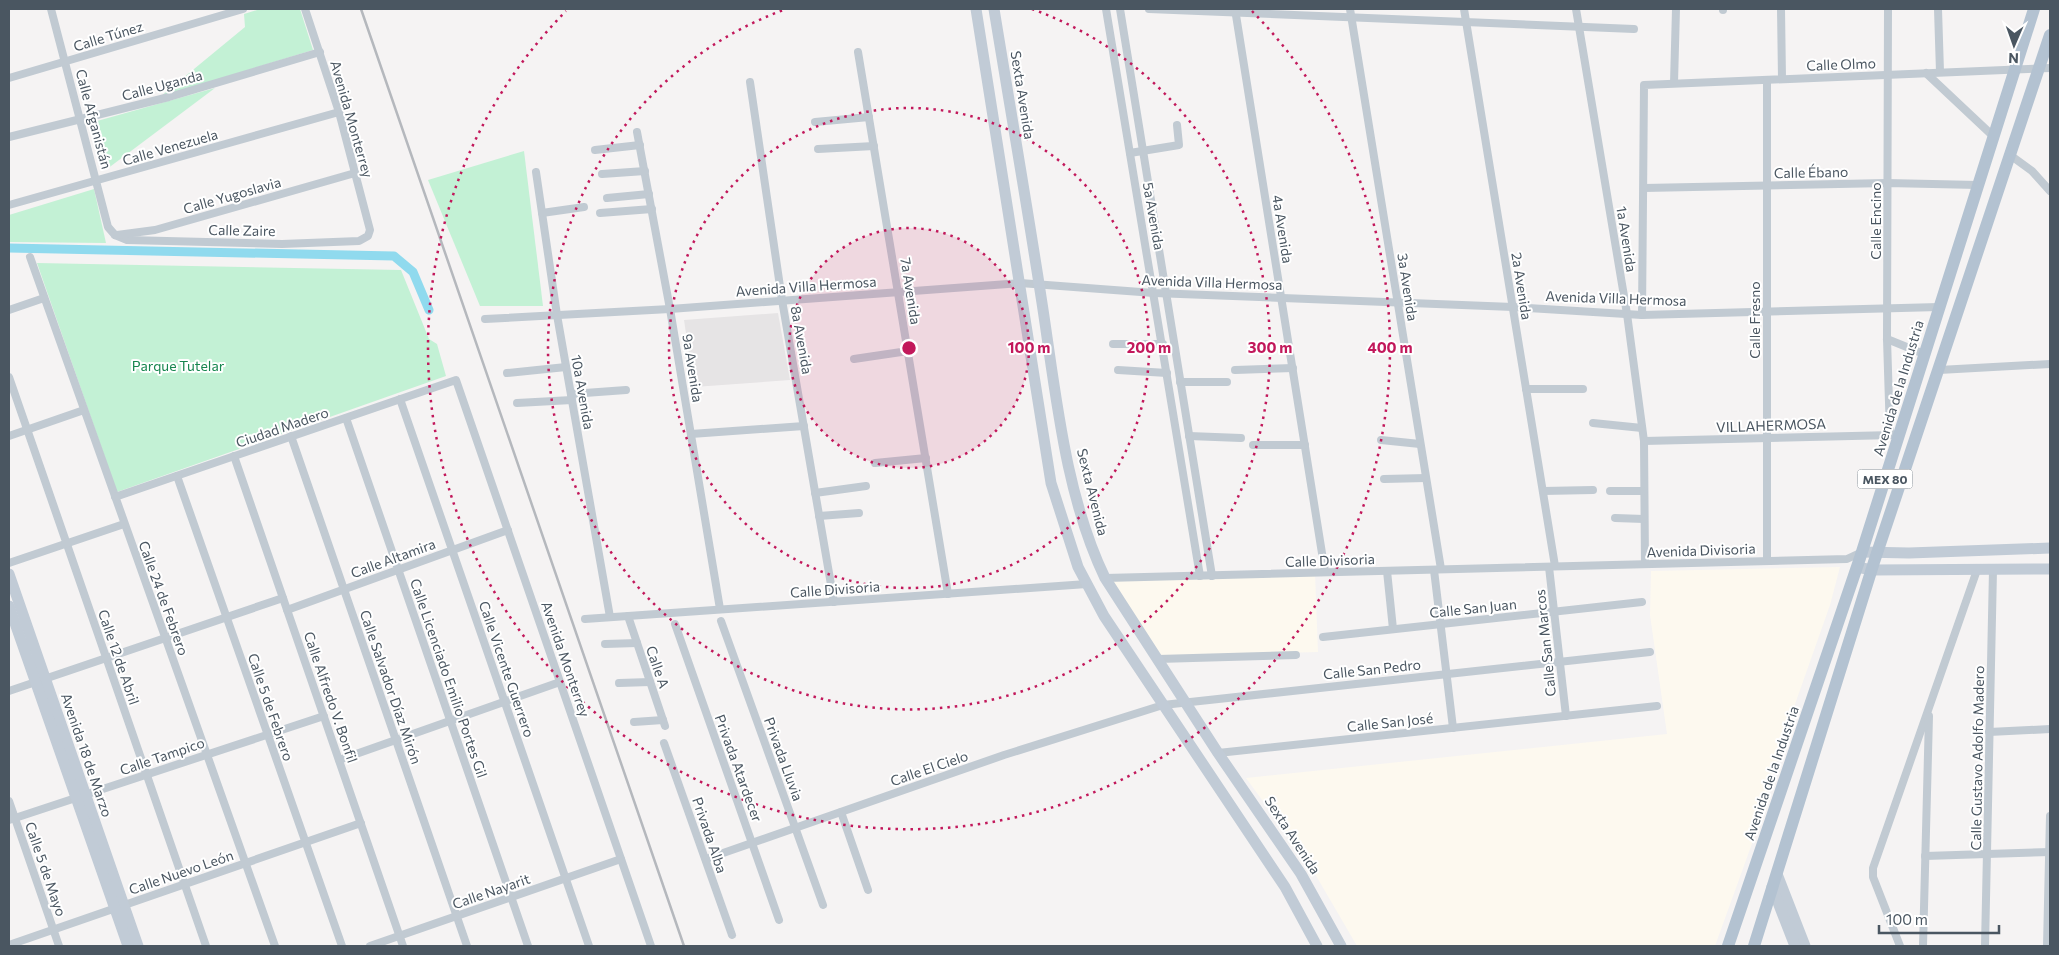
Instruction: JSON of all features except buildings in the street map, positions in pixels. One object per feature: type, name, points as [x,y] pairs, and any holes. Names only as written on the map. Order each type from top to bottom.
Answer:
[{"type":"main road","points":[[976,9],[1051,483],[1069,543],[1104,616],[1285,887],[1317,946]]},
{"type":"main road","name":"Sexta Avenida","points":[[994,9],[1072,480],[1083,523],[1105,578],[1218,753],[1302,874],[1342,946]]},
{"type":"main road","name":"Avenida de la Industria","points":[[1728,946],[1852,563],[1862,552],[1894,435],[1924,354],[2034,9]]},
{"type":"main road","name":"MEX 80","points":[[1754,946],[1877,553],[2010,155],[2045,68],[2050,35]]},
{"type":"main road","points":[[1939,307],[1949,319],[1951,332]]},
{"type":"main road","points":[[1862,552],[2050,548]]},
{"type":"main road","points":[[1852,563],[1872,570],[2050,569]]},
{"type":"main road","name":"Avenida 18 de Marzo","points":[[9,574],[41,680],[119,907],[128,946]]},
{"type":"main road","name":"Avenida 18 de Marzo","points":[[9,606],[41,680]]},
{"type":"main road","points":[[1777,874],[1805,946]]},
{"type":"main road","points":[[1772,887],[1795,946]]},
{"type":"main road","name":"Avenida 18 de Marzo","points":[[119,907],[138,946]]},
{"type":"street","name":"Calle Afganistán","points":[[51,9],[98,181],[108,227],[114,235]]},
{"type":"street","name":"Calle Túnez","points":[[9,78],[243,9]]},
{"type":"street","name":"Avenida Monterrey","points":[[305,9],[320,52],[355,173],[370,230],[368,236]]},
{"type":"street","name":"5a Avenida","points":[[1106,9],[1200,576]]},
{"type":"street","name":"5a Avenida","points":[[1120,9],[1212,576]]},
{"type":"street","points":[[1149,9],[1235,11],[1352,18],[1634,29]]},
{"type":"street","name":"3a Avenida","points":[[1350,9],[1426,478],[1438,570],[1440,624],[1453,728]]},
{"type":"street","name":"2a Avenida","points":[[1464,9],[1543,491],[1552,566]]},
{"type":"street","name":"1a Avenida","points":[[1576,9],[1627,314],[1644,441],[1645,564]]},
{"type":"street","points":[[1674,84],[1676,9]]},
{"type":"street","points":[[1781,9],[1782,79]]},
{"type":"street","name":"Calle Encino","points":[[1888,9],[1887,338],[1894,435]]},
{"type":"street","points":[[1938,9],[1940,72]]},
{"type":"street","name":"4a Avenida","points":[[1235,11],[1326,572]]},
{"type":"street","name":"Calle Uganda","points":[[9,137],[169,97],[320,52]]},
{"type":"street","name":"7a Avenida","points":[[858,52],[948,594]]},
{"type":"street","name":"Calle Olmo","points":[[1644,188],[1644,85],[2045,68]]},
{"type":"street","points":[[1926,73],[1993,136]]},
{"type":"street","name":"Calle Fresno","points":[[1767,80],[1767,561]]},
{"type":"street","name":"8a Avenida","points":[[750,82],[782,300],[834,602]]},
{"type":"street","name":"Calle Venezuela","points":[[9,205],[338,112]]},
{"type":"street","points":[[815,122],[869,117]]},
{"type":"street","points":[[1130,153],[1179,145],[1177,125]]},
{"type":"street","name":"9a Avenida","points":[[637,132],[670,308],[720,609]]},
{"type":"street","points":[[595,150],[640,145]]},
{"type":"street","points":[[818,149],[874,146]]},
{"type":"street","points":[[2010,155],[2032,171],[2050,191]]},
{"type":"street","points":[[602,174],[645,171]]},
{"type":"street","name":"10a Avenida","points":[[536,172],[557,315],[610,617]]},
{"type":"street","name":"Calle Yugoslavia","points":[[114,235],[155,230],[355,173]]},
{"type":"street","name":"Calle Ébano","points":[[1644,188],[1887,183],[1978,185]]},
{"type":"street","points":[[1642,314],[1644,188]]},
{"type":"street","points":[[607,198],[649,194]]},
{"type":"street","points":[[542,213],[584,207]]},
{"type":"street","points":[[600,213],[652,209]]},
{"type":"street","name":"Calle Zaire","points":[[114,235],[127,240],[282,244],[359,241],[368,236]]},
{"type":"street","name":"Calle 24 de Febrero","points":[[30,257],[275,946]]},
{"type":"street","name":"Avenida Villa Hermosa","points":[[485,319],[1020,284],[1165,293],[1513,307],[1627,314],[1939,307]]},
{"type":"street","points":[[9,310],[44,298]]},
{"type":"street","points":[[1887,338],[1924,354]]},
{"type":"street","points":[[1113,344],[1163,344]]},
{"type":"street","points":[[854,359],[908,351]]},
{"type":"street","points":[[1938,370],[2050,364]]},
{"type":"street","points":[[507,374],[566,367]]},
{"type":"street","points":[[1235,370],[1293,368]]},
{"type":"street","points":[[1118,370],[1167,373]]},
{"type":"street","name":"Calle 12 de Abril","points":[[9,377],[206,946]]},
{"type":"street","name":"Avenida Monterrey","points":[[456,380],[651,946]]},
{"type":"street","name":"Ciudad Madero","points":[[115,497],[456,380]]},
{"type":"street","points":[[1180,382],[1227,382]]},
{"type":"street","points":[[1526,389],[1583,389]]},
{"type":"street","points":[[517,403],[626,390]]},
{"type":"street","name":"Calle Vicente Guerrero","points":[[400,399],[589,946]]},
{"type":"street","points":[[9,436],[84,410]]},
{"type":"street","name":"Calle Licenciado Emilio Portes Gil","points":[[346,418],[528,946]]},
{"type":"street","points":[[1593,423],[1642,428]]},
{"type":"street","points":[[691,434],[804,426]]},
{"type":"street","points":[[1177,429],[1187,428]]},
{"type":"street","name":"VILLAHERMOSA","points":[[1644,441],[1894,435]]},
{"type":"street","name":"Calle Salvador Díaz Mirón","points":[[291,436],[467,946]]},
{"type":"street","points":[[1189,436],[1241,438]]},
{"type":"street","points":[[1381,440],[1420,444]]},
{"type":"street","points":[[1253,445],[1305,445]]},
{"type":"street","name":"Calle Alfredo V. Bonfil","points":[[234,456],[403,946]]},
{"type":"street","points":[[875,463],[926,458]]},
{"type":"street","name":"Calle 5 de Febrero","points":[[177,476],[342,946]]},
{"type":"street","points":[[1184,477],[1195,476]]},
{"type":"street","points":[[1384,479],[1426,478]]},
{"type":"street","points":[[815,493],[866,486]]},
{"type":"street","points":[[1543,491],[1593,490]]},
{"type":"street","points":[[1610,491],[1644,491]]},
{"type":"street","points":[[819,516],[859,513]]},
{"type":"street","points":[[1615,518],[1644,518]]},
{"type":"street","points":[[9,562],[124,524]]},
{"type":"street","name":"Calle Altamira","points":[[287,610],[508,530]]},
{"type":"street","name":"Avenida Divisoria","points":[[1552,566],[1767,561],[1852,563]]},
{"type":"street","name":"Calle Divisoria","points":[[1105,578],[1552,566]]},
{"type":"street","name":"Calle San Marcos","points":[[1552,566],[1566,716]]},
{"type":"street","points":[[1900,946],[1873,877],[1873,868],[1977,570]]},
{"type":"street","name":"Calle Gustavo Adolfo Madero","points":[[1985,946],[1993,570]]},
{"type":"street","points":[[1387,571],[1393,629]]},
{"type":"street","name":"Calle Divisoria","points":[[585,619],[1087,584]]},
{"type":"street","points":[[9,691],[283,598]]},
{"type":"street","name":"Calle San Juan","points":[[1323,637],[1642,602]]},
{"type":"street","name":"Calle A","points":[[628,616],[664,723],[634,722]]},
{"type":"street","name":"Privada Lluvia","points":[[721,621],[823,905]]},
{"type":"street","name":"Privada Atardecer","points":[[675,624],[780,920]]},
{"type":"street","points":[[605,644],[637,643]]},
{"type":"street","name":"Calle San Pedro","points":[[1163,704],[1650,652]]},
{"type":"street","points":[[1158,660],[1296,655]]},
{"type":"street","points":[[339,760],[560,682]]},
{"type":"street","points":[[618,683],[650,682]]},
{"type":"street","name":"Calle El Cielo","points":[[706,860],[1004,755],[1163,704]]},
{"type":"street","name":"Calle San José","points":[[1218,753],[1657,706]]},
{"type":"street","points":[[1923,946],[1929,709]]},
{"type":"street","name":"Calle Tampico","points":[[12,819],[324,716]]},
{"type":"street","points":[[1990,732],[2050,729]]},
{"type":"street","name":"Privada Alba","points":[[664,743],[732,935]]},
{"type":"street","name":"Calle 5 de Mayo","points":[[9,800],[12,819],[59,946]]},
{"type":"street","points":[[841,812],[868,890]]},
{"type":"street","points":[[2047,946],[2050,816]]},
{"type":"street","name":"Calle Nuevo León","points":[[9,945],[361,823]]},
{"type":"street","points":[[1925,856],[2050,852]]},
{"type":"street","name":"Calle Nayarit","points":[[370,946],[621,860]]},
{"type":"shaded area","points":[[778,313],[790,380],[694,387],[684,320]]},
{"type":"shaded area","points":[[1840,567],[1830,605],[1788,724],[1754,838],[1715,946],[1357,946],[1311,867],[1246,778],[1667,734],[1650,615],[1651,571]]},
{"type":"shaded area","points":[[1315,573],[1318,652],[1156,656],[1105,578]]},
{"type":"green space","points":[[260,9],[300,9],[313,50],[160,97],[245,27],[244,14]]},
{"type":"green space","points":[[215,88],[107,169],[90,123]]},
{"type":"green space","points":[[524,151],[543,306],[480,306],[428,180]]},
{"type":"green space","points":[[94,189],[106,243],[9,242],[9,215]]},
{"type":"green space","name":"Parque Tutelar","points":[[37,263],[401,270],[429,339],[437,344],[446,376],[117,492]]},
{"type":"waterway","points":[[9,248],[394,256],[413,272],[429,310]]},
{"type":"railway","points":[[361,9],[684,946]]}]
